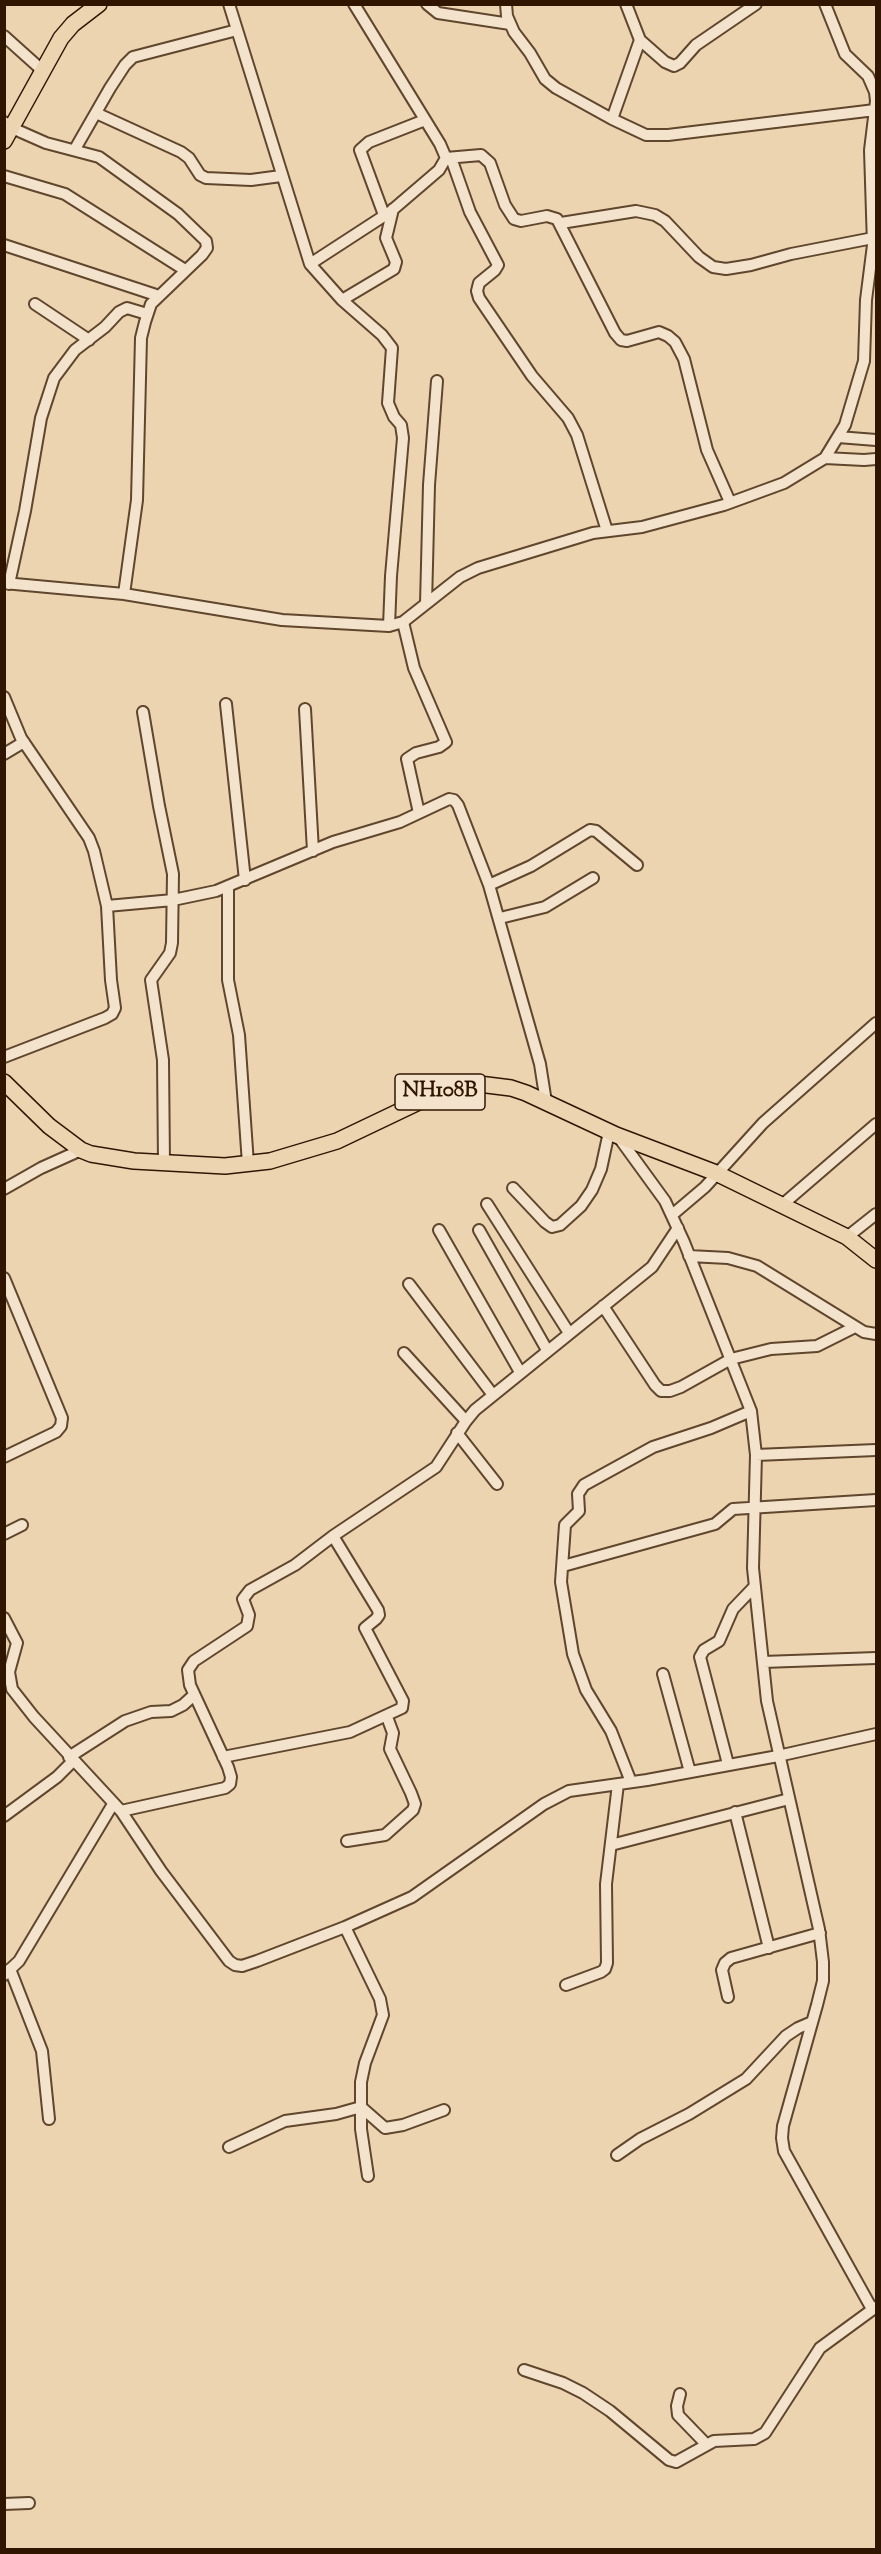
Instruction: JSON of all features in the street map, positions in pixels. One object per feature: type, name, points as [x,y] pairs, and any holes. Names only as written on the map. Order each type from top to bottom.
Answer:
[{"type":"highway","points":[[7,131],[61,38],[73,24],[99,4]]},
{"type":"highway","name":"NH108B","points":[[4,1082],[49,1126],[81,1150],[111,1158],[225,1166],[282,1158],[338,1141],[444,1090],[479,1084],[510,1088],[546,1102],[613,1134],[716,1173],[847,1237],[876,1260]]},
{"type":"street","points":[[229,4],[310,264],[342,300],[382,335],[392,348],[388,403],[394,417],[401,425],[404,438],[391,576],[389,626]]},
{"type":"street","points":[[354,4],[448,158],[470,212],[498,265],[478,283],[479,297],[532,376],[568,418],[577,435],[607,531]]},
{"type":"street","points":[[427,4],[438,13],[510,24]]},
{"type":"street","points":[[506,4],[510,24],[545,79],[556,88],[646,135],[668,135],[875,110]]},
{"type":"street","points":[[626,4],[640,40],[665,62],[674,66],[680,63],[696,45],[748,7]]},
{"type":"street","points":[[147,314],[134,309],[122,310],[67,359],[49,390],[7,584],[124,594],[282,620],[389,626],[403,622],[460,577],[478,568],[593,533],[642,527],[730,502],[784,483],[825,458],[845,425],[864,361],[866,300],[873,238],[870,150],[876,91],[868,76],[845,54],[825,4]]},
{"type":"street","points":[[75,149],[124,65],[133,57],[237,30]]},
{"type":"street","points":[[4,36],[43,70]]},
{"type":"street","points":[[612,119],[640,40]]},
{"type":"street","points":[[96,113],[181,152],[189,158],[200,175],[206,178],[251,180],[281,176]]},
{"type":"street","points":[[342,300],[394,269],[396,262],[388,248],[386,238],[388,212],[360,150],[369,142],[425,120]]},
{"type":"street","points":[[7,131],[99,157],[200,233],[206,241],[207,248],[202,255],[151,304],[141,338],[137,500],[124,594]]},
{"type":"street","points":[[310,264],[388,212],[439,170],[448,158],[476,154],[487,158],[505,205],[514,219],[521,221],[553,216],[561,223],[615,333],[621,340],[627,341],[659,332],[675,342],[684,359],[707,450],[730,502]]},
{"type":"street","points":[[4,176],[65,194],[185,270]]},
{"type":"street","points":[[561,223],[636,211],[655,215],[665,221],[699,257],[713,267],[726,269],[873,238]]},
{"type":"street","points":[[4,245],[159,296]]},
{"type":"street","points":[[35,304],[89,340]]},
{"type":"street","points":[[426,604],[429,485],[437,381]]},
{"type":"street","points":[[838,437],[876,440]]},
{"type":"street","points":[[825,458],[876,459]]},
{"type":"street","points":[[403,622],[414,669],[446,742],[439,747],[416,753],[407,759],[419,813]]},
{"type":"street","points":[[4,697],[13,722],[24,742],[89,838],[94,851],[107,906],[115,1008],[112,1014],[4,1057]]},
{"type":"street","points":[[226,704],[245,880]]},
{"type":"street","points":[[305,709],[313,851]]},
{"type":"street","points":[[143,712],[159,806],[171,859],[173,900],[170,953],[151,980],[163,1060],[164,1163]]},
{"type":"street","points":[[4,754],[24,742]]},
{"type":"street","points":[[107,906],[173,900],[228,886],[313,851],[400,822],[444,800],[454,800],[458,805],[500,918],[540,1064],[546,1102]]},
{"type":"street","points":[[489,885],[531,866],[590,830],[596,831],[637,865]]},
{"type":"street","points":[[500,918],[545,907],[593,878]]},
{"type":"street","points":[[228,886],[228,980],[239,1035],[248,1164]]},
{"type":"street","points":[[672,1215],[705,1187],[763,1123],[876,1023]]},
{"type":"street","points":[[782,1205],[876,1124]]},
{"type":"street","points":[[513,1188],[544,1222],[552,1227],[560,1225],[581,1206],[592,1190],[613,1134]]},
{"type":"street","points":[[524,2370],[563,2383],[583,2393],[610,2411],[673,2462],[682,2460],[706,2444],[719,2439],[754,2439],[765,2433],[820,2348],[874,2308],[784,2151],[782,2138],[823,1981],[824,1962],[820,1933],[767,1701],[755,1586],[753,1507],[756,1455],[752,1411],[678,1228],[661,1193],[613,1134]]},
{"type":"street","points":[[4,1189],[40,1168],[81,1150]]},
{"type":"street","points":[[487,1204],[569,1333]]},
{"type":"street","points":[[847,1237],[876,1214]]},
{"type":"street","points":[[49,2119],[42,2051],[7,1972],[19,1961],[117,1808],[225,1788],[230,1784],[231,1777],[188,1677],[194,1661],[247,1626],[249,1621],[243,1599],[246,1594],[295,1565],[333,1536],[436,1467],[466,1421],[520,1372],[652,1267],[663,1254],[678,1228]]},
{"type":"street","points":[[439,1230],[520,1372]]},
{"type":"street","points":[[479,1230],[547,1350]]},
{"type":"street","points":[[689,1256],[728,1258],[757,1266],[855,1327],[864,1332],[876,1334]]},
{"type":"street","points":[[4,1278],[62,1418],[61,1426],[56,1432],[4,1457]]},
{"type":"street","points":[[409,1284],[493,1395]]},
{"type":"street","points":[[603,1306],[661,1391],[681,1387],[731,1359],[771,1349],[817,1346],[855,1327]]},
{"type":"street","points":[[404,1353],[466,1421]]},
{"type":"street","points":[[631,1782],[611,1731],[581,1679],[573,1654],[562,1592],[564,1530],[579,1511],[580,1488],[653,1447],[711,1428],[752,1411]]},
{"type":"street","points":[[457,1433],[497,1484]]},
{"type":"street","points":[[756,1455],[876,1450]]},
{"type":"street","points":[[563,1566],[716,1524],[733,1509],[876,1500]]},
{"type":"street","points":[[4,1534],[22,1525]]},
{"type":"street","points":[[223,1757],[335,1736],[400,1711],[404,1701],[365,1628],[376,1619],[378,1610],[333,1536]]},
{"type":"street","points":[[728,1764],[700,1657],[704,1650],[719,1641],[733,1609],[755,1586]]},
{"type":"street","points":[[4,1618],[17,1643],[9,1672],[12,1689],[34,1718],[117,1808],[229,1961],[242,1966],[345,1927],[412,1897],[555,1798],[569,1791],[778,1756],[876,1734]]},
{"type":"street","points":[[763,1662],[876,1658]]},
{"type":"street","points":[[663,1674],[690,1772]]},
{"type":"street","points":[[4,1816],[57,1777],[71,1759],[125,1721],[151,1713],[178,1709],[194,1695]]},
{"type":"street","points":[[347,1841],[385,1835],[413,1810],[415,1804],[391,1755],[390,1743],[393,1733],[387,1717]]},
{"type":"street","points":[[566,1985],[605,1969],[608,1957],[606,1884],[618,1784]]},
{"type":"street","points":[[611,1845],[789,1798]]},
{"type":"street","points":[[735,1812],[768,1948]]},
{"type":"street","points":[[345,1927],[380,1999],[383,2015],[365,2063],[361,2082],[362,2142],[368,2176]]},
{"type":"street","points":[[728,1997],[722,1970],[725,1963],[738,1956],[820,1933]]},
{"type":"street","points":[[617,2155],[640,2139],[689,2114],[746,2079],[786,2036],[812,2022]]},
{"type":"street","points":[[361,2107],[385,2128],[444,2110]]},
{"type":"street","points":[[229,2146],[285,2121],[336,2114],[361,2107]]},
{"type":"street","points":[[680,2394],[677,2406],[678,2415],[706,2444]]},
{"type":"street","points":[[4,2505],[29,2503]]}]
